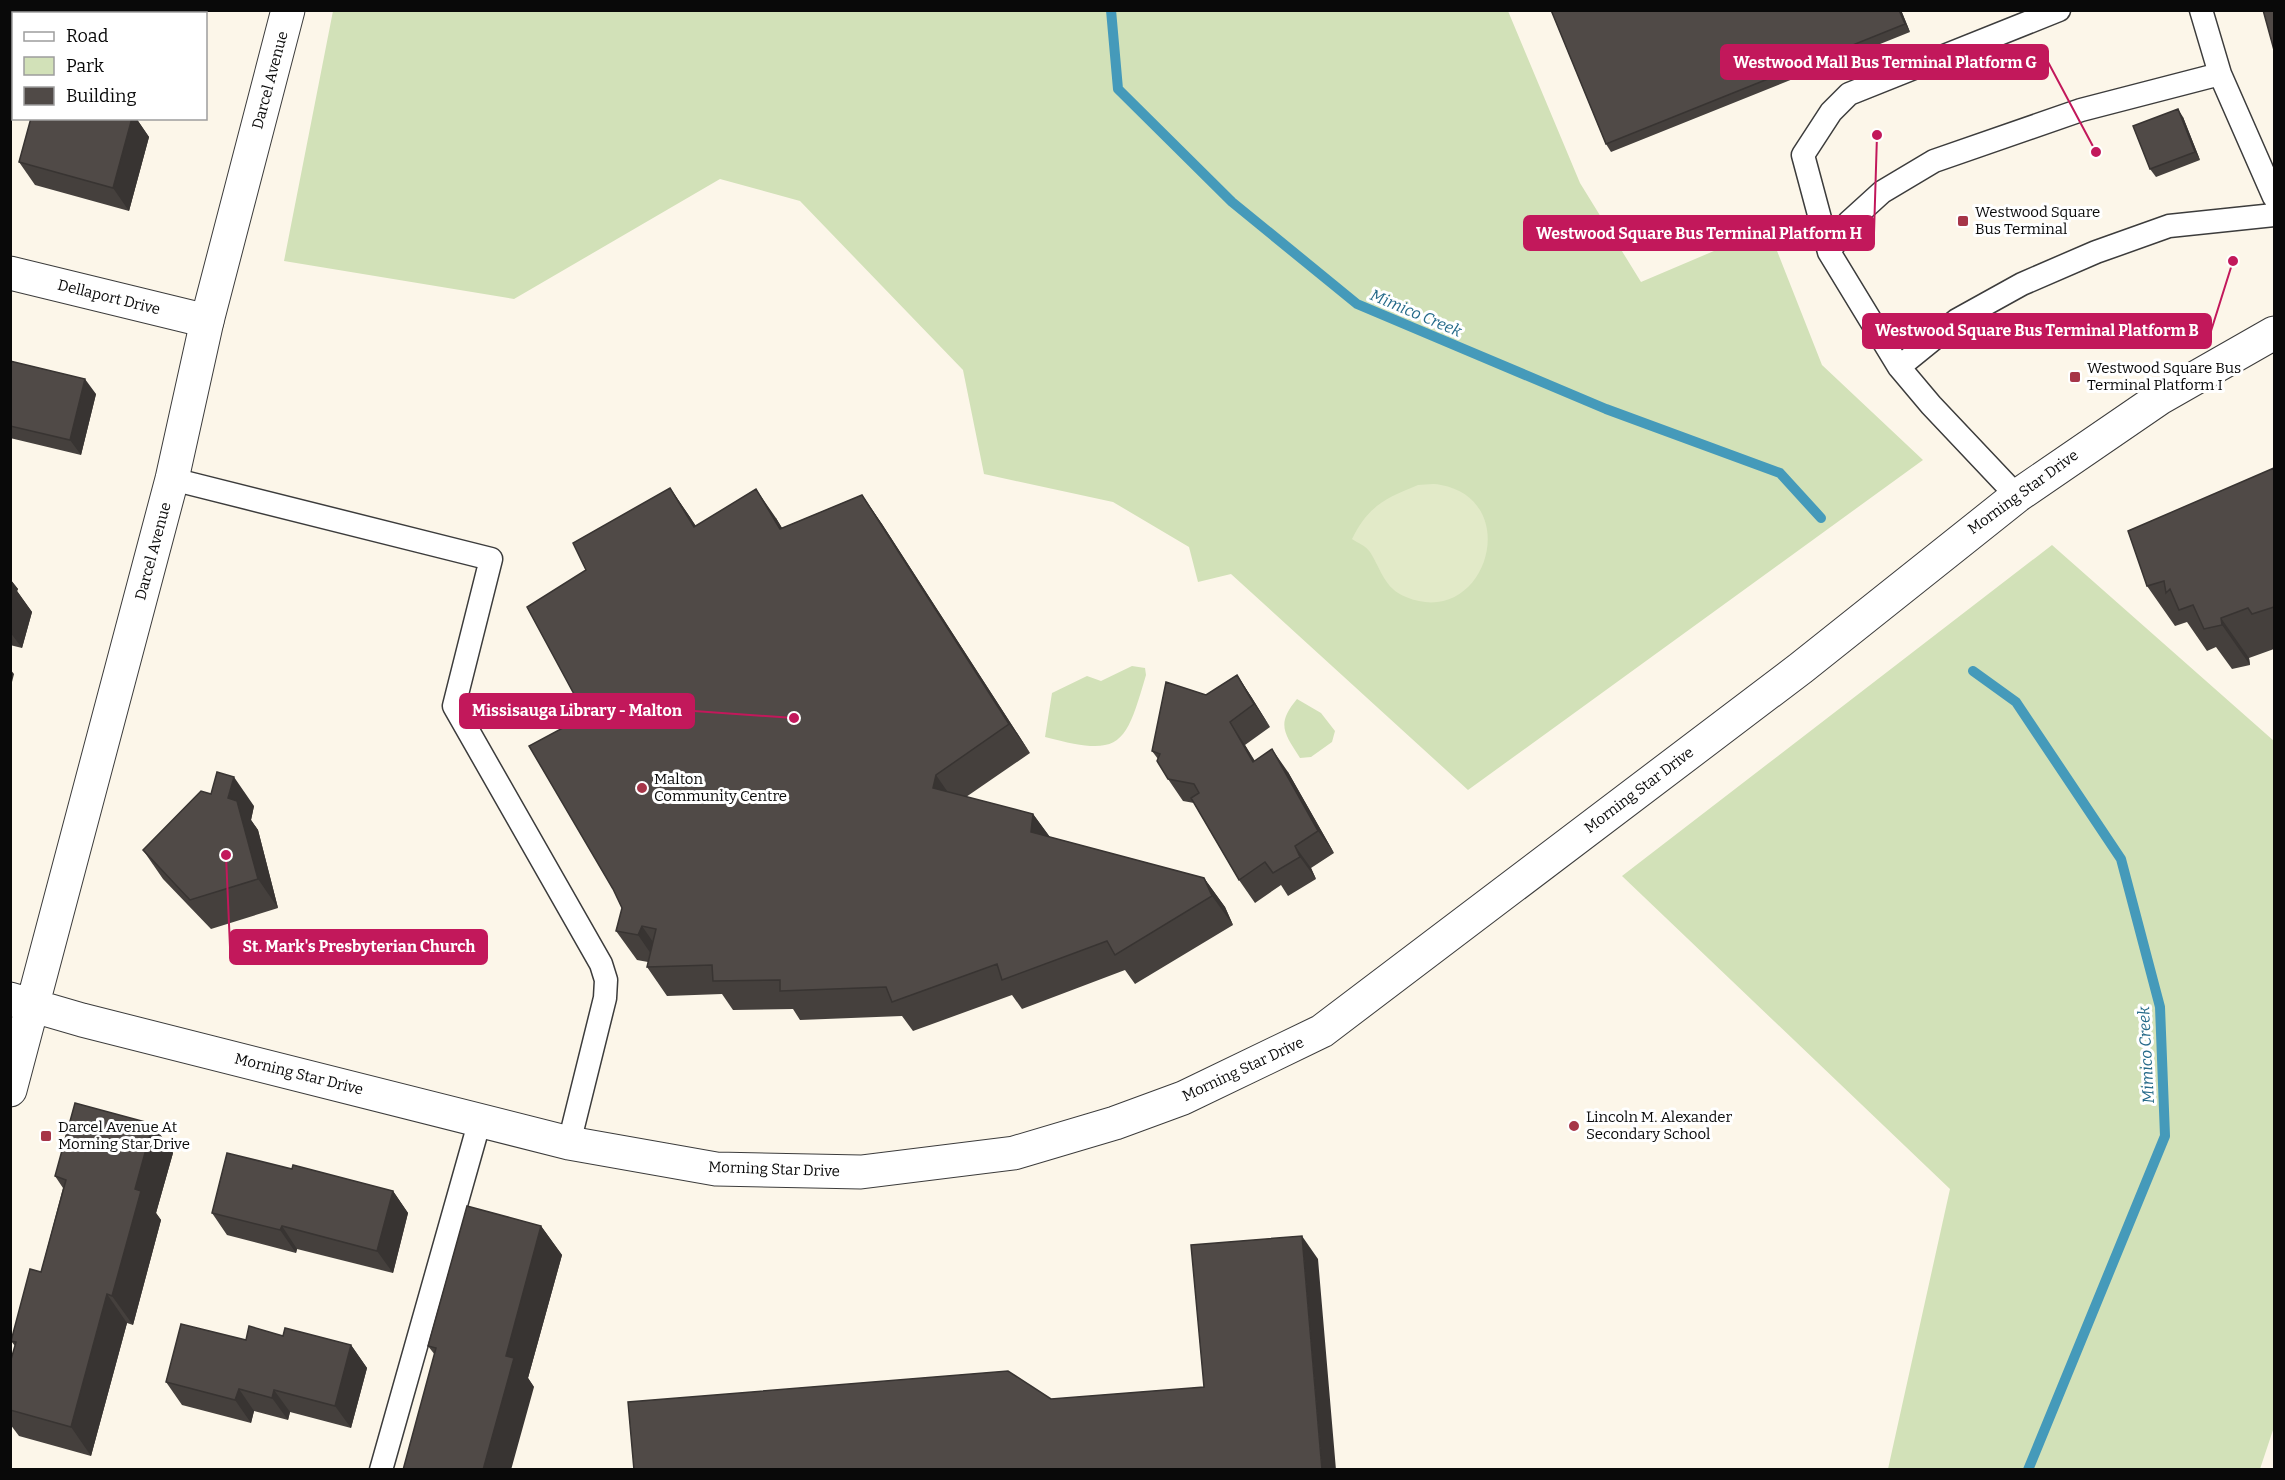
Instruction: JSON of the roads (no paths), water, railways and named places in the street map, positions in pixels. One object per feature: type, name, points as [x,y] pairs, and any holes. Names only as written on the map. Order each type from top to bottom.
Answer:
[{"type":"street","name":"Darcel Avenue","points":[[10,1090],[21,1002],[172,479],[207,321],[288,10]]},
{"type":"street","name":"Dellaport Drive","points":[[10,273],[207,321]]},
{"type":"street","name":"Morning Star Drive","points":[[21,1002],[569,1143],[716,1169],[861,1172],[1014,1153],[1115,1123],[1183,1098],[1322,1031],[1801,668],[2017,496],[2160,398],[2274,333]]},
{"type":"lane","points":[[2017,496],[1931,405],[1899,367],[1830,252],[1803,155],[1831,112],[1849,94],[2059,10]]},
{"type":"lane","points":[[2201,10],[2220,74],[2274,197]]},
{"type":"lane","points":[[1830,252],[1849,222],[1882,192],[1934,161],[2081,110],[2220,74]]},
{"type":"lane","points":[[1899,367],[1957,320],[2022,284],[2096,252],[2169,226],[2274,215]]},
{"type":"lane","points":[[172,479],[491,559],[454,706],[601,964],[606,980],[605,998],[569,1143]]},
{"type":"lane","points":[[381,1470],[480,1120]]},
{"type":"waterway","name":"Mimico Creek","points":[[1111,10],[1118,89],[1232,202],[1357,304],[1606,409],[1780,473],[1821,518]]},
{"type":"waterway","name":"Mimico Creek","points":[[1973,671],[2016,702],[2121,859],[2160,1007],[2165,1136],[2028,1470]]},
{"type":"place","name":"Westwood Square Bus Terminal Platform H","points":[[1877,135]]},
{"type":"place","name":"Westwood Mall Bus Terminal Platform G","points":[[2096,152]]},
{"type":"place","name":"Westwood Square Bus Terminal","points":[[1963,221]]},
{"type":"place","name":"Westwood Square Bus Terminal Platform B","points":[[2233,261]]},
{"type":"place","name":"Westwood Square Bus Terminal Platform I","points":[[2075,377]]},
{"type":"place","name":"Missisauga Library - Malton","points":[[794,718]]},
{"type":"place","name":"Malton Community Centre","points":[[642,788]]},
{"type":"place","name":"St. Mark's Presbyterian Church","points":[[226,855]]},
{"type":"place","name":"Lincoln M. Alexander Secondary School","points":[[1574,1126]]},
{"type":"place","name":"Darcel Avenue At Morning Star Drive","points":[[46,1136]]}]
